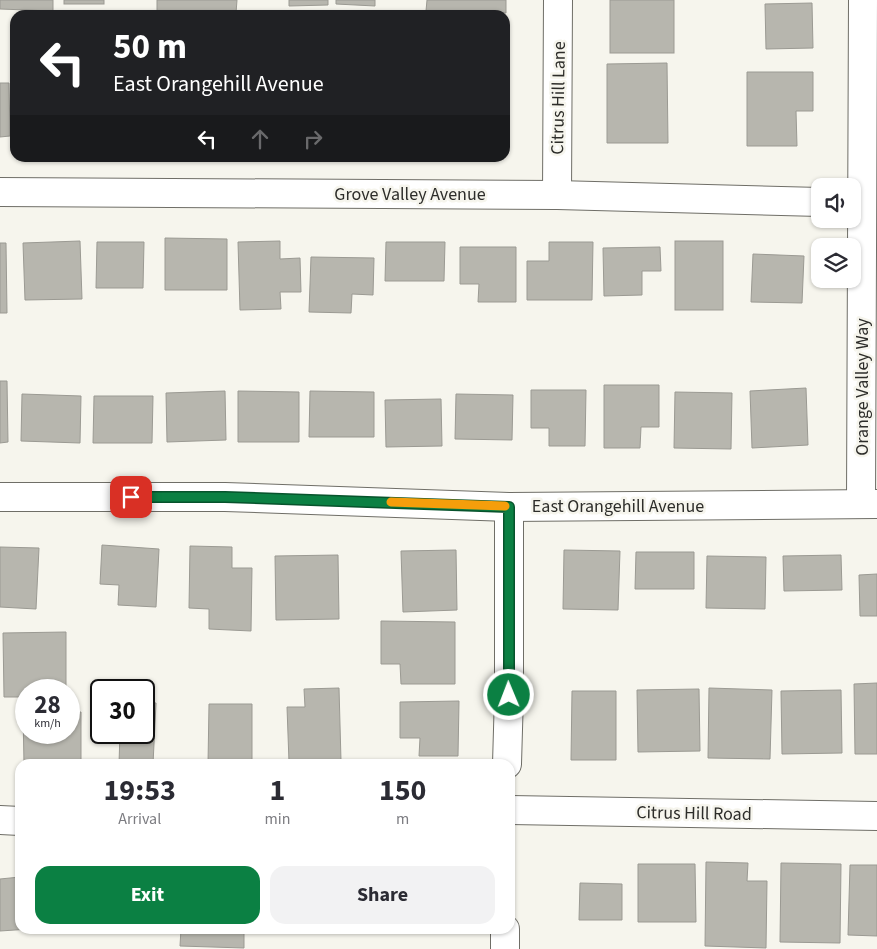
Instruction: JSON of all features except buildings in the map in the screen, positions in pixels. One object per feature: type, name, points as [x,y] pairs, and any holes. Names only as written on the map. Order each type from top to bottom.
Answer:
[{"type":"street","name":"Citrus Hill Lane","points":[[557,195],[558,0]]},
{"type":"street","name":"Orange Valley Way","points":[[863,0],[869,504]]},
{"type":"street","name":"Grove Valley Avenue","points":[[0,192],[557,195],[811,202]]},
{"type":"street","name":"East Orangehill Avenue","points":[[0,497],[225,497],[509,507],[869,504]]},
{"type":"street","points":[[507,759],[509,507]]},
{"type":"street","name":"Citrus Hill Road","points":[[515,810],[877,816]]},
{"type":"street","points":[[0,820],[15,821]]},
{"type":"street","points":[[505,934],[505,949]]},
{"type":"slow traffic","points":[[391,502],[505,506]]},
{"type":"route","points":[[131,497],[225,497],[509,507],[509,695]]}]
